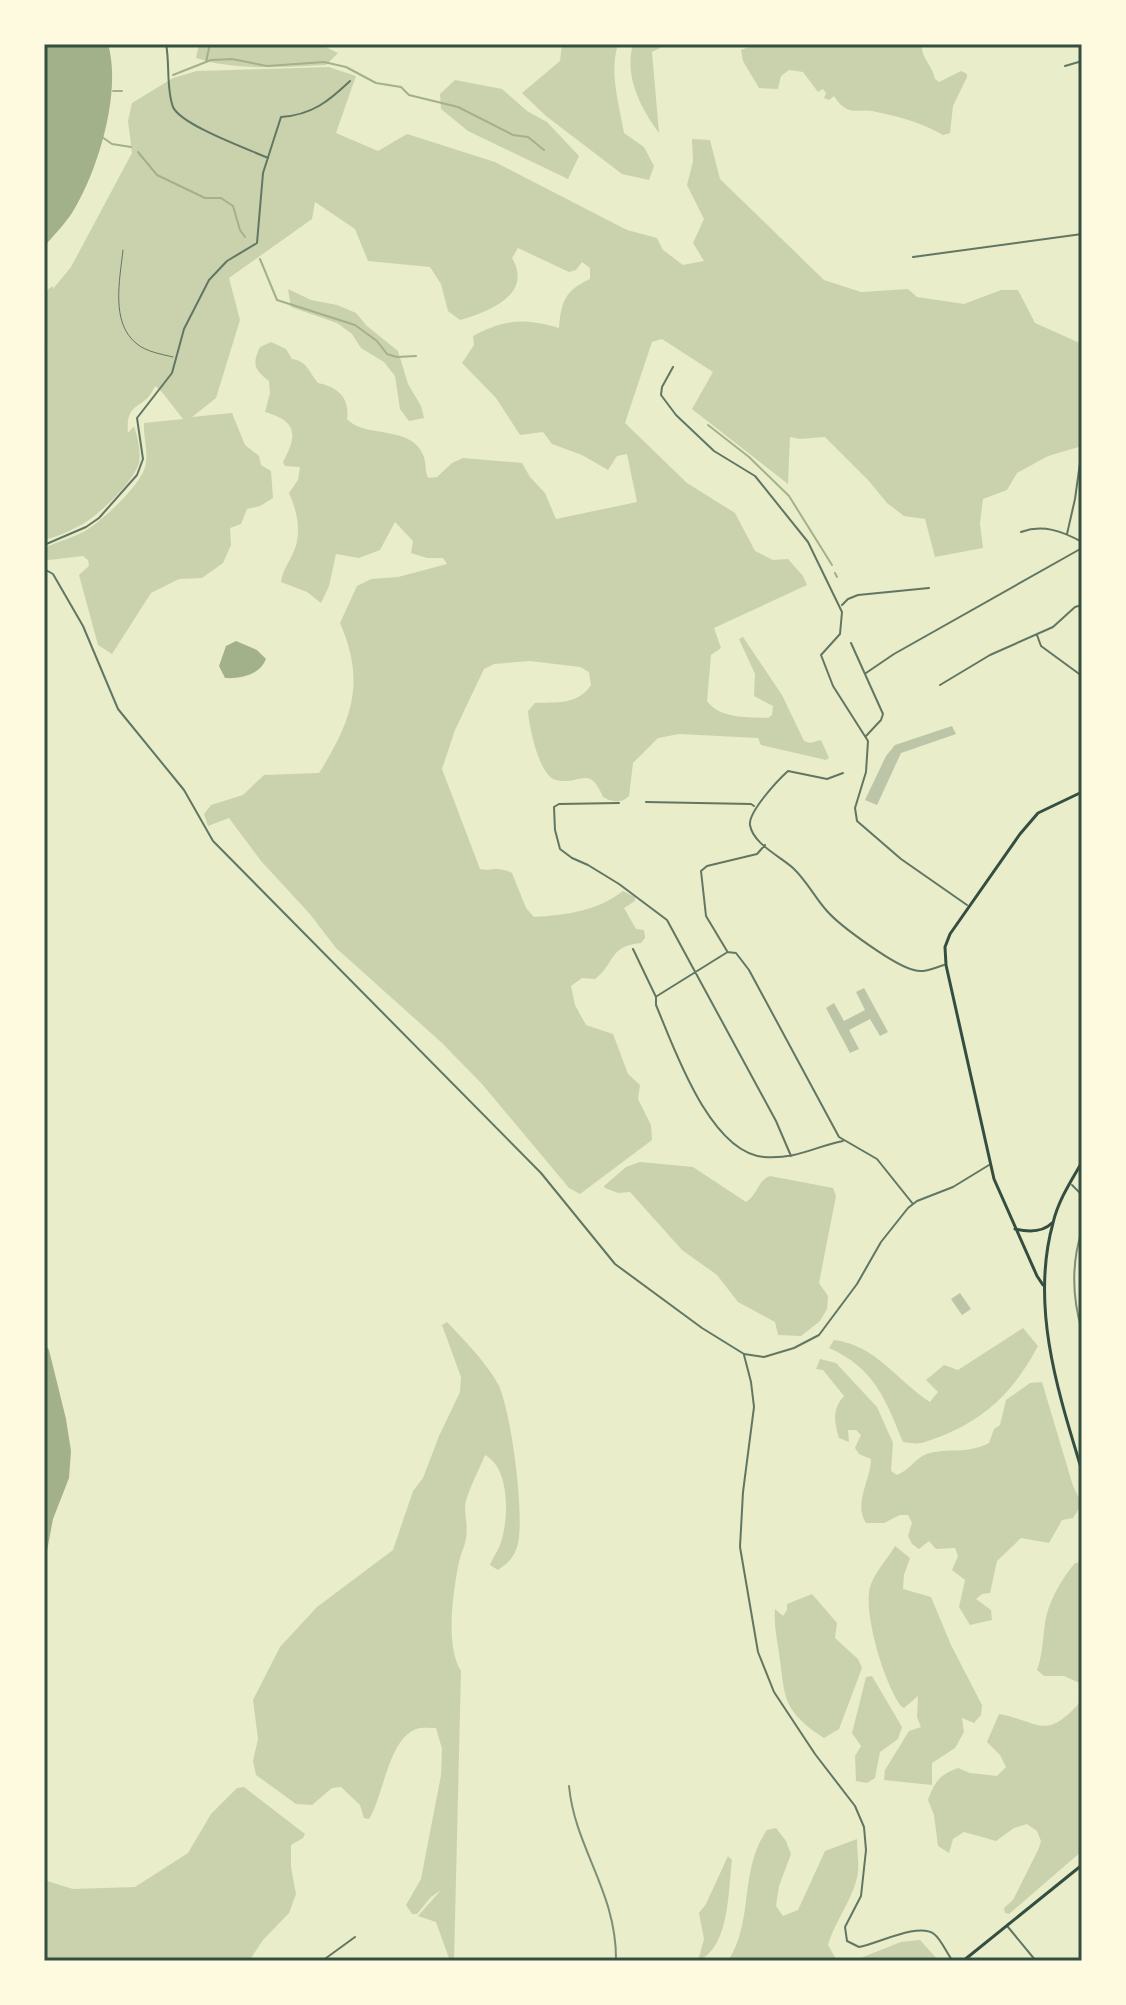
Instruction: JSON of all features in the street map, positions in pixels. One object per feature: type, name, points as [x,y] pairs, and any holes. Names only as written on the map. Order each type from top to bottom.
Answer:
[{"type":"main road","points":[[1045,1288],[1015,1229],[990,1164],[946,965],[945,947],[968,906],[1038,813],[1061,799],[1082,792]]},
{"type":"main road","points":[[1082,1162],[1053,1223],[1046,1259],[1045,1288],[1048,1345],[1082,1471]]},
{"type":"main road","points":[[1015,1229],[1042,1230],[1053,1223]]},
{"type":"main road","points":[[963,1961],[1082,1865]]},
{"type":"street","points":[[166,44],[173,107],[179,116],[191,125],[269,158]]},
{"type":"street","points":[[1065,66],[1082,61]]},
{"type":"street","points":[[44,545],[99,518],[137,475],[143,459],[137,418],[172,373],[184,329],[209,280],[227,261],[257,243],[263,173],[281,117],[306,114],[325,105],[350,81]]},
{"type":"street","points":[[913,257],[1082,234]]},
{"type":"street","points":[[673,367],[661,395],[676,415],[714,451],[755,476],[770,492],[808,542],[841,608]]},
{"type":"street","points":[[1067,534],[1080,463]]},
{"type":"street","points":[[1021,532],[1044,528],[1082,542]]},
{"type":"street","points":[[866,673],[894,654],[1082,548]]},
{"type":"street","points":[[44,569],[53,574],[71,604],[118,709],[184,790],[213,841],[541,1173],[615,1264],[702,1328],[744,1354],[764,1357],[794,1348],[819,1335],[857,1284],[881,1242],[913,1205],[953,1187],[990,1164]]},
{"type":"street","points":[[929,588],[858,595],[845,601],[841,608],[840,634],[821,655],[833,686],[866,736],[866,772],[855,808],[857,821],[901,859],[968,906]]},
{"type":"street","points":[[940,685],[990,655],[1053,627],[1075,607],[1082,605]]},
{"type":"street","points":[[1036,634],[1041,646],[1082,676]]},
{"type":"street","points":[[851,643],[883,714],[866,736]]},
{"type":"street","points":[[843,773],[827,779],[788,771],[755,807],[750,826],[765,845],[799,874],[834,918],[881,952],[911,970],[922,971],[946,965]]},
{"type":"street","points":[[646,802],[751,804],[755,807]]},
{"type":"street","points":[[619,803],[559,804],[554,807],[560,849],[619,884],[667,920],[776,1121],[791,1156]]},
{"type":"street","points":[[727,952],[706,916],[701,871],[707,866],[757,854],[765,845]]},
{"type":"street","points":[[633,949],[694,1089],[728,1139],[738,1148],[756,1155],[791,1156],[843,1141]]},
{"type":"street","points":[[656,997],[727,952],[736,953],[749,970],[843,1141],[877,1159],[913,1205]]},
{"type":"street","points":[[1070,1183],[1082,1195]]},
{"type":"street","points":[[744,1354],[754,1407],[740,1547],[758,1652],[774,1692],[815,1754],[855,1806],[864,1827],[866,1850],[861,1896],[845,1927],[845,1935],[853,1946],[859,1947],[899,1934],[927,1931],[934,1934],[953,1961]]},
{"type":"street","points":[[1007,1926],[1036,1961]]},
{"type":"street","points":[[322,1961],[355,1937]]},
{"type":"lane","points":[[123,250],[118,301],[128,333],[136,344],[151,352],[176,358]]},
{"type":"shaded area","points":[[44,44],[108,44],[112,85],[105,131],[91,176],[72,213],[44,247]]},
{"type":"shaded area","points":[[199,44],[320,44],[338,53],[326,65],[244,66],[196,58]]},
{"type":"shaded area","points":[[562,44],[618,44],[614,66],[624,133],[644,147],[654,166],[649,180],[622,174],[546,116],[522,93],[560,61]]},
{"type":"shaded area","points":[[633,44],[668,44],[652,52],[659,133],[646,113],[632,79]]},
{"type":"shaded area","points":[[757,44],[922,44],[925,57],[939,82],[961,71],[967,77],[953,106],[950,133],[943,135],[899,117],[847,109],[834,96],[829,100],[824,98],[826,93],[823,89],[818,92],[803,72],[789,70],[781,76],[778,89],[759,88],[743,61],[741,50]]},
{"type":"shaded area","points":[[329,67],[356,76],[336,133],[378,151],[407,134],[495,162],[627,230],[657,238],[663,250],[683,265],[704,261],[693,243],[704,219],[687,185],[693,161],[692,139],[710,140],[720,179],[824,280],[861,292],[908,289],[917,297],[964,304],[1001,290],[1018,290],[1035,323],[1082,344],[1082,446],[1048,456],[1017,473],[1007,490],[983,499],[980,523],[983,548],[935,557],[925,519],[904,516],[887,503],[825,437],[790,437],[788,484],[692,409],[713,372],[662,339],[652,342],[625,423],[687,483],[735,513],[755,551],[773,560],[788,559],[807,585],[714,628],[721,648],[711,655],[707,701],[719,711],[735,716],[768,718],[772,715],[773,706],[754,696],[755,674],[739,639],[743,637],[782,695],[804,741],[821,740],[829,758],[826,760],[761,745],[758,738],[679,734],[658,738],[633,763],[629,796],[613,801],[603,797],[588,778],[564,781],[550,777],[540,760],[530,728],[528,711],[535,703],[566,701],[580,696],[591,685],[589,672],[580,667],[530,661],[494,664],[484,669],[455,730],[442,769],[480,869],[501,869],[512,873],[526,908],[534,917],[581,911],[623,891],[635,897],[635,901],[624,908],[636,929],[644,930],[645,938],[641,943],[617,951],[595,979],[582,978],[571,986],[575,1005],[586,1025],[613,1034],[628,1074],[640,1085],[638,1099],[651,1125],[652,1140],[580,1194],[569,1188],[482,1084],[442,1043],[336,948],[309,913],[261,861],[229,818],[208,826],[204,814],[211,805],[243,795],[264,775],[319,773],[340,736],[352,701],[352,664],[340,623],[357,586],[371,579],[398,577],[447,564],[443,558],[427,558],[411,553],[413,541],[395,522],[380,550],[359,558],[336,554],[329,586],[321,603],[307,592],[281,582],[298,536],[296,514],[289,493],[298,480],[300,467],[285,466],[283,462],[291,444],[292,430],[289,425],[265,412],[270,393],[269,381],[256,366],[260,347],[271,342],[286,349],[292,359],[304,365],[318,383],[331,387],[341,395],[347,405],[347,419],[355,425],[410,440],[424,457],[429,478],[437,477],[452,463],[463,458],[522,463],[545,493],[556,519],[637,502],[627,454],[617,456],[608,470],[582,455],[552,444],[543,432],[520,435],[496,398],[462,363],[474,345],[473,336],[495,326],[525,322],[559,328],[566,298],[590,279],[590,268],[582,262],[576,270],[569,272],[518,248],[512,258],[517,282],[512,292],[494,307],[460,320],[448,311],[441,284],[430,267],[368,261],[355,229],[315,202],[312,219],[229,278],[240,320],[216,398],[192,417],[232,413],[245,445],[259,456],[261,465],[271,471],[273,498],[247,509],[241,524],[230,528],[231,545],[223,563],[202,578],[179,579],[151,593],[112,654],[98,645],[79,575],[89,566],[88,560],[83,556],[44,558],[44,548],[92,526],[136,484],[146,462],[144,423],[183,419],[155,386],[151,394],[133,410],[128,422],[128,433],[134,426],[140,454],[130,480],[114,499],[86,522],[44,540],[44,350],[48,350],[44,344],[44,292],[53,286],[53,289],[71,267],[132,153],[128,121],[132,103],[173,78],[197,71]]},
{"type":"shaded area","points":[[455,80],[502,89],[527,111],[547,122],[579,156],[568,179],[468,131],[441,109],[440,94]]},
{"type":"shaded area","points":[[288,289],[311,300],[337,305],[356,313],[398,351],[408,384],[424,418],[409,421],[400,409],[395,376],[384,362],[361,348],[352,334],[337,323],[291,307]]},
{"type":"shaded area","points":[[236,641],[257,650],[266,659],[259,669],[249,675],[225,678],[219,666],[226,646]]},
{"type":"shaded area","points":[[640,1162],[693,1167],[746,1202],[770,1176],[833,1188],[836,1196],[819,1283],[828,1296],[827,1309],[820,1321],[801,1336],[778,1335],[775,1322],[738,1302],[717,1275],[682,1250],[630,1192],[618,1193],[605,1188],[626,1167]]},
{"type":"shaded area","points":[[447,1322],[481,1359],[503,1397],[512,1440],[520,1514],[517,1547],[510,1560],[498,1570],[490,1565],[504,1532],[505,1494],[499,1471],[485,1455],[466,1502],[467,1534],[457,1574],[452,1618],[453,1648],[461,1671],[454,1961],[450,1961],[436,1922],[418,1916],[441,1890],[417,1914],[412,1914],[406,1905],[421,1879],[441,1775],[442,1749],[436,1728],[416,1729],[399,1744],[369,1819],[364,1818],[360,1805],[341,1787],[332,1788],[312,1805],[296,1804],[256,1775],[253,1761],[258,1739],[253,1700],[280,1647],[317,1607],[393,1550],[413,1491],[423,1478],[460,1392],[461,1377],[442,1325]]},
{"type":"shaded area","points":[[1023,1328],[1038,1346],[1009,1390],[971,1422],[918,1443],[903,1442],[876,1386],[857,1365],[829,1348],[834,1340],[862,1349],[930,1402],[938,1392],[926,1380],[944,1365],[958,1370]]},
{"type":"shaded area","points":[[44,1342],[49,1350],[71,1451],[69,1478],[53,1519],[44,1567]]},
{"type":"shaded area","points":[[820,1359],[836,1363],[877,1407],[893,1443],[891,1471],[897,1475],[927,1454],[972,1449],[989,1443],[994,1429],[1000,1425],[1006,1400],[1030,1383],[1042,1382],[1073,1486],[1082,1504],[1073,1518],[1062,1520],[1049,1543],[1021,1538],[997,1561],[990,1593],[976,1599],[991,1610],[992,1620],[970,1625],[959,1607],[965,1580],[952,1570],[958,1556],[955,1548],[936,1549],[929,1541],[919,1549],[908,1536],[912,1523],[908,1515],[900,1515],[884,1523],[866,1523],[861,1508],[871,1459],[859,1454],[855,1448],[861,1435],[856,1430],[848,1430],[849,1442],[839,1438],[835,1416],[844,1396],[823,1370],[816,1369]]},
{"type":"shaded area","points":[[895,1546],[910,1558],[903,1589],[931,1597],[951,1645],[982,1705],[981,1715],[974,1723],[962,1718],[964,1732],[955,1748],[932,1763],[932,1785],[884,1780],[885,1770],[909,1731],[921,1727],[917,1717],[918,1696],[904,1708],[888,1682],[876,1647],[869,1611],[871,1584]]},
{"type":"shaded area","points":[[1082,1562],[1082,1684],[1064,1676],[1044,1676],[1037,1670],[1051,1601],[1071,1568],[1075,1563]]},
{"type":"shaded area","points":[[812,1594],[837,1623],[835,1638],[858,1659],[862,1668],[839,1729],[824,1738],[799,1718],[787,1699],[775,1623],[775,1609],[783,1616],[787,1604]]},
{"type":"shaded area","points":[[872,1676],[902,1727],[898,1739],[880,1752],[875,1778],[867,1783],[856,1781],[855,1756],[861,1746],[852,1733],[866,1677]]},
{"type":"shaded area","points":[[1082,1700],[1082,1851],[1009,1914],[1005,1913],[1004,1908],[1013,1900],[1039,1848],[1041,1841],[1037,1831],[1027,1824],[1014,1828],[996,1841],[964,1832],[953,1839],[949,1853],[938,1846],[934,1815],[928,1800],[938,1780],[952,1770],[958,1768],[970,1773],[997,1776],[1006,1767],[1000,1755],[987,1742],[999,1714],[1043,1726],[1051,1725],[1070,1713]]},
{"type":"shaded area","points":[[244,1787],[305,1834],[291,1845],[296,1894],[289,1913],[263,1940],[249,1961],[44,1961],[44,1880],[73,1889],[135,1887],[188,1853],[211,1814],[237,1788]]},
{"type":"shaded area","points":[[776,1828],[791,1854],[779,1886],[776,1906],[783,1916],[798,1910],[825,1851],[857,1839],[856,1881],[828,1945],[836,1959],[844,1961],[728,1961],[741,1930],[758,1845],[767,1830]]},
{"type":"shaded area","points":[[728,1856],[732,1860],[722,1931],[708,1954],[698,1961],[704,1939],[699,1913]]},
{"type":"shaded area","points":[[920,1940],[939,1961],[853,1961],[901,1942]]},
{"type":"building","points":[[952,726],[956,734],[901,753],[877,805],[865,800],[886,756],[895,745]]},
{"type":"building","points":[[864,988],[888,1032],[880,1036],[870,1019],[849,1030],[859,1049],[850,1053],[826,1008],[834,1003],[844,1021],[865,1010],[856,992]]},
{"type":"building","points":[[960,1293],[971,1309],[962,1315],[951,1299]]},
{"type":"waterway","points":[[206,62],[210,44]]},
{"type":"waterway","points":[[173,75],[211,60],[232,59],[267,66],[324,62],[346,67],[376,83],[401,87],[409,95],[458,107],[513,135],[528,137],[544,150]]},
{"type":"waterway","points":[[113,91],[122,91]]},
{"type":"waterway","points":[[102,137],[112,144],[131,147]]},
{"type":"waterway","points":[[138,152],[157,175],[205,198],[221,198],[233,206],[245,237]]},
{"type":"waterway","points":[[260,259],[277,300],[355,325],[377,341],[387,354],[416,356]]},
{"type":"waterway","points":[[708,425],[749,457],[789,496],[832,565]]},
{"type":"waterway","points":[[835,573],[837,577]]},
{"type":"railway","points":[[1082,1230],[1074,1280],[1082,1331]]},
{"type":"railway","points":[[569,1786],[579,1830],[610,1913],[616,1961]]}]
